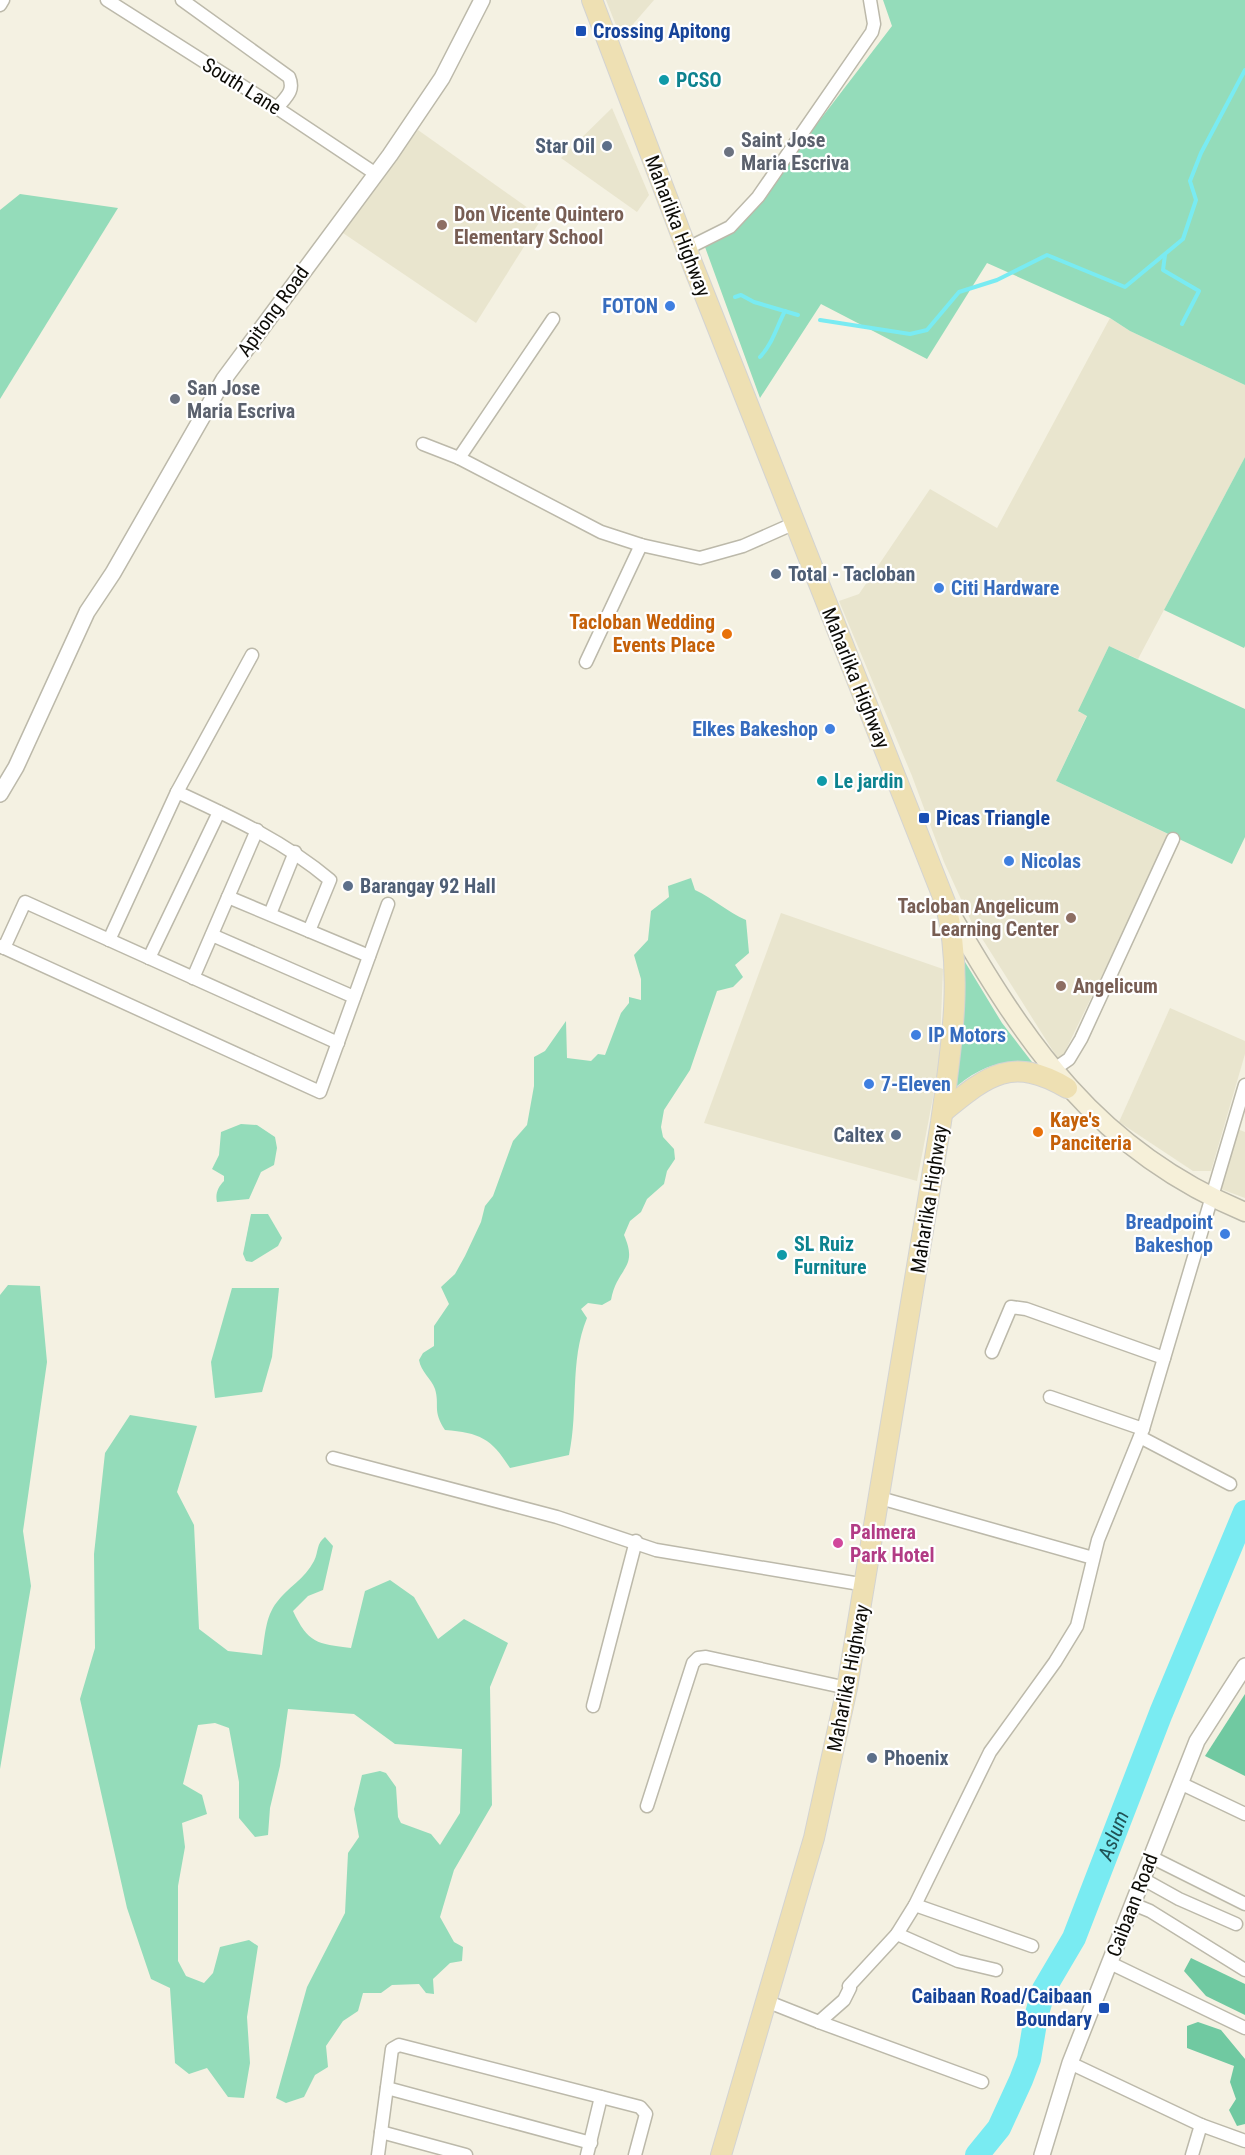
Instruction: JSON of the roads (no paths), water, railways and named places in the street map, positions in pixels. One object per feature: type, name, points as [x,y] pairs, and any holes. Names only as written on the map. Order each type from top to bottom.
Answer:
[{"type":"main road","name":"Maharlika Highway","points":[[592,0],[686,249],[945,902],[950,922],[954,967],[943,1112],[866,1586],[847,1688],[814,1838],[721,2155]]},
{"type":"main road","points":[[945,902],[993,987],[1067,1088],[1145,1158],[1211,1197],[1245,1212]]},
{"type":"main road","points":[[943,1112],[977,1084],[1003,1072],[1049,1077],[1067,1088]]},
{"type":"street","points":[[0,5],[3,0]]},
{"type":"street","name":"South Lane","points":[[107,0],[376,174]]},
{"type":"street","points":[[182,0],[289,77],[292,85],[290,92],[277,108]]},
{"type":"street","name":"Apitong Road","points":[[0,794],[16,766],[87,612],[113,573],[224,379],[376,174],[442,78],[482,0]]},
{"type":"street","points":[[686,249],[730,227],[758,197],[872,32],[874,24],[870,0]]},
{"type":"street","points":[[459,458],[553,319]]},
{"type":"street","points":[[423,444],[459,458],[601,532],[641,545],[700,558],[743,546],[795,523]]},
{"type":"street","points":[[586,662],[641,545]]},
{"type":"street","points":[[109,940],[177,792],[252,656]]},
{"type":"street","points":[[177,792],[257,830],[295,852],[330,880],[309,931]]},
{"type":"street","points":[[149,958],[219,812]]},
{"type":"street","points":[[193,978],[257,830]]},
{"type":"street","points":[[1053,1070],[1069,1059],[1081,1039],[1173,839]]},
{"type":"street","points":[[270,914],[295,852]]},
{"type":"street","points":[[228,897],[369,956]]},
{"type":"street","points":[[338,1043],[25,902],[2,947],[320,1092],[338,1043],[388,904]]},
{"type":"street","points":[[212,935],[354,998]]},
{"type":"street","points":[[819,2022],[844,2000],[849,1986],[897,1934],[915,1905],[990,1752],[1055,1662],[1077,1626],[1093,1558],[1113,1499],[1141,1433],[1245,1085]]},
{"type":"street","points":[[992,1352],[1011,1307],[1026,1309],[1164,1358]]},
{"type":"street","points":[[1050,1397],[1141,1433],[1230,1484]]},
{"type":"street","points":[[333,1458],[636,1541],[656,1550],[866,1586]]},
{"type":"street","points":[[880,1498],[1093,1558]]},
{"type":"street","points":[[593,1706],[636,1541]]},
{"type":"street","points":[[647,1806],[693,1663],[699,1658],[706,1657],[847,1688]]},
{"type":"street","name":"Caibaan Road","points":[[1042,2155],[1070,2063],[1197,1741],[1245,1666]]},
{"type":"street","points":[[1180,1783],[1245,1814]]},
{"type":"street","points":[[1151,1857],[1245,1904]]},
{"type":"street","points":[[1143,1879],[1236,1924]]},
{"type":"street","points":[[1133,1904],[1150,1911],[1245,1970]]},
{"type":"street","points":[[915,1905],[1032,1946]]},
{"type":"street","points":[[897,1934],[958,1961],[996,1970]]},
{"type":"street","points":[[1110,1963],[1245,2028]]},
{"type":"street","points":[[766,2001],[982,2082]]},
{"type":"street","points":[[378,2155],[392,2049],[399,2044],[645,2110],[646,2115],[635,2155]]},
{"type":"street","points":[[1070,2063],[1202,2125],[1245,2141]]},
{"type":"street","points":[[387,2088],[589,2149],[601,2097]]},
{"type":"street","points":[[1192,2155],[1202,2125]]},
{"type":"street","points":[[381,2132],[466,2155]]},
{"type":"waterway","points":[[820,320],[910,334],[927,330],[959,292],[997,280],[1047,255],[1125,287],[1183,239],[1196,200],[1190,181],[1201,153],[1245,70]]},
{"type":"waterway","points":[[1165,255],[1163,270],[1199,291],[1182,324]]},
{"type":"waterway","points":[[735,297],[741,295],[754,302],[798,315]]},
{"type":"waterway","points":[[760,357],[771,341],[785,311]]},
{"type":"waterway","name":"Aslum","points":[[977,2155],[999,2128],[1021,2080],[1029,2059],[1036,2017],[1044,1989],[1074,1938],[1161,1713],[1245,1512]]},
{"type":"place","name":"Crossing Apitong","points":[[581,31]]},
{"type":"place","name":"PCSO","points":[[664,80]]},
{"type":"place","name":"Star Oil","points":[[607,146]]},
{"type":"place","name":"Saint Jose Maria Escriva","points":[[729,152]]},
{"type":"place","name":"Don Vicente Quintero Elementary School","points":[[442,225]]},
{"type":"place","name":"FOTON","points":[[670,306]]},
{"type":"place","name":"San Jose Maria Escriva","points":[[175,399]]},
{"type":"place","name":"Total - Tacloban","points":[[776,574]]},
{"type":"place","name":"Citi Hardware","points":[[939,588]]},
{"type":"place","name":"Tacloban Wedding Events Place","points":[[727,634]]},
{"type":"place","name":"Elkes Bakeshop","points":[[830,729]]},
{"type":"place","name":"Le jardin","points":[[822,781]]},
{"type":"place","name":"Picas Triangle","points":[[924,818]]},
{"type":"place","name":"Nicolas","points":[[1009,861]]},
{"type":"place","name":"Barangay 92 Hall","points":[[348,886]]},
{"type":"place","name":"Tacloban Angelicum Learning Center","points":[[1071,918]]},
{"type":"place","name":"Angelicum","points":[[1061,986]]},
{"type":"place","name":"IP Motors","points":[[916,1035]]},
{"type":"place","name":"7-Eleven","points":[[869,1084]]},
{"type":"place","name":"Kaye's Panciteria","points":[[1038,1132]]},
{"type":"place","name":"Caltex","points":[[896,1135]]},
{"type":"place","name":"Breadpoint Bakeshop","points":[[1225,1234]]},
{"type":"place","name":"SL Ruiz Furniture","points":[[782,1255]]},
{"type":"place","name":"Palmera Park Hotel","points":[[838,1543]]},
{"type":"place","name":"Phoenix","points":[[872,1758]]},
{"type":"place","name":"Caibaan Road/Caibaan Boundary","points":[[1104,2008]]}]
